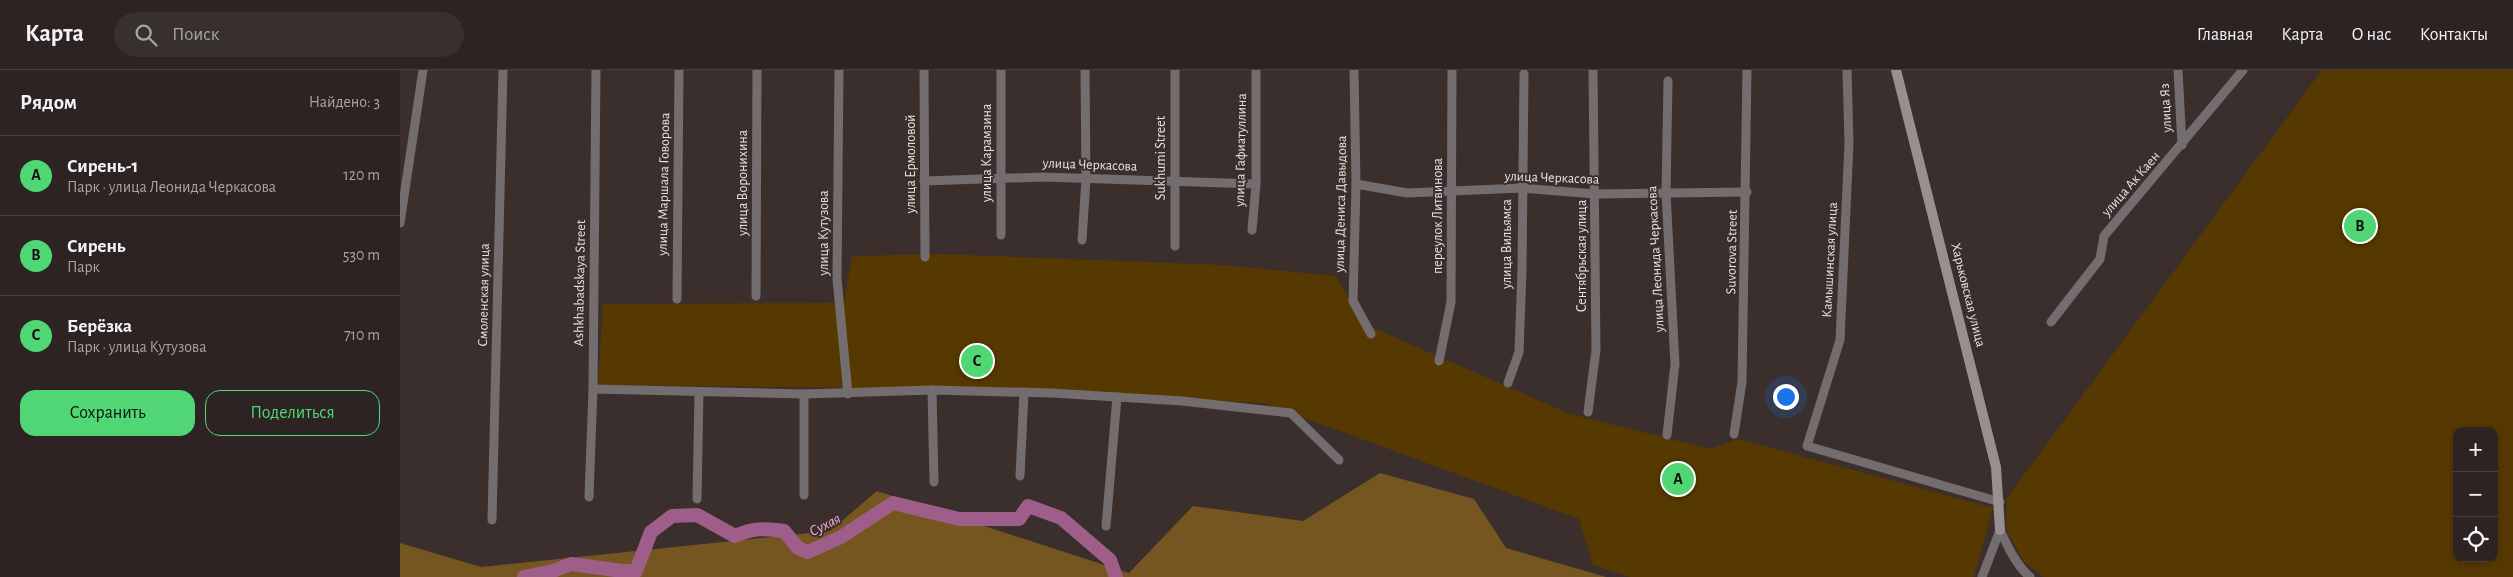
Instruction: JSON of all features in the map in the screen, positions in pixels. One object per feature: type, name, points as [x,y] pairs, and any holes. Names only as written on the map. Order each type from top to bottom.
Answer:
[{"type":"street","points":[[400,223],[423,70]]},
{"type":"street","name":"Смоленская улица","points":[[492,520],[503,70]]},
{"type":"street","name":"Ashkhabadskaya Street","points":[[589,497],[593,389],[596,70]]},
{"type":"street","name":"улица Маршала Говорова","points":[[676,299],[679,70]]},
{"type":"street","name":"улица Воронихина","points":[[756,296],[757,70]]},
{"type":"street","name":"улица Кутузова","points":[[839,70],[837,279],[848,394]]},
{"type":"street","name":"улица Ермоловой","points":[[924,70],[925,257]]},
{"type":"street","name":"улица Карамзина","points":[[1002,70],[1000,178],[1002,235]]},
{"type":"street","points":[[1082,240],[1086,179],[1085,70]]},
{"type":"street","name":"Sukhumi Street","points":[[1175,70],[1175,246]]},
{"type":"street","name":"улица Гафиатуллина","points":[[1252,230],[1256,184],[1256,70]]},
{"type":"street","name":"улица Дениса Давыдова","points":[[1354,70],[1356,184],[1353,301],[1371,334]]},
{"type":"street","name":"переулок Литвинова","points":[[1439,361],[1451,302],[1452,70]]},
{"type":"street","name":"Сентябрьская улица","points":[[1588,412],[1596,350],[1596,194],[1593,70]]},
{"type":"street","name":"Suvorova Street","points":[[1734,434],[1742,382],[1748,70]]},
{"type":"street","name":"Камышинская улица","points":[[1848,70],[1849,143],[1840,340],[1808,446],[2000,502]]},
{"type":"street","name":"Харьковская улица","points":[[1896,70],[1993,455],[2000,502],[2000,530]]},
{"type":"street","name":"улица Яз","points":[[2178,70],[2182,145]]},
{"type":"street","name":"улица Ак Каен","points":[[2051,322],[2100,259],[2104,236],[2243,70]]},
{"type":"street","name":"улица Вильямса","points":[[1508,383],[1519,352],[1522,270],[1521,188],[1524,74]]},
{"type":"street","name":"улица Леонида Черкасова","points":[[1667,434],[1675,364],[1666,193],[1668,81]]},
{"type":"street","name":"улица Черкасова","points":[[924,181],[1000,178],[1256,184]]},
{"type":"street","name":"улица Черкасова","points":[[1356,184],[1407,193],[1521,188],[1596,194],[1747,192]]},
{"type":"street","points":[[593,389],[804,394],[932,390],[1024,392],[1182,401],[1291,413],[1339,460]]},
{"type":"street","points":[[932,390],[934,482]]},
{"type":"street","points":[[697,499],[699,392]]},
{"type":"street","points":[[1020,476],[1024,392]]},
{"type":"street","points":[[804,394],[804,495]]},
{"type":"street","points":[[1106,526],[1117,397]]},
{"type":"street","points":[[1982,577],[2000,530]]},
{"type":"street","points":[[2000,530],[2023,571],[2030,577]]},
{"type":"shaded area","points":[[2322,70],[2513,70],[2513,577],[2044,577],[2024,562],[2006,529],[2007,498]]},
{"type":"shaded area","points":[[943,254],[1222,265],[1336,276],[1362,323],[1570,414],[1710,449],[1738,439],[1993,508],[1974,577],[1630,577],[1593,565],[1579,519],[1264,403],[961,389],[598,385],[603,304],[844,303],[852,256]]},
{"type":"shaded area","points":[[1380,473],[1474,499],[1506,548],[1606,577],[400,577],[400,543],[481,567],[830,531],[877,491],[1129,573],[1193,506],[1303,521]]},
{"type":"waterway","name":"Сухая","points":[[524,577],[553,571],[571,564],[636,571],[651,532],[672,516],[697,515],[735,536],[759,529],[784,531],[798,548],[808,552],[841,537],[893,503],[959,519],[1019,519],[1028,506],[1061,518],[1110,560],[1116,577]]},
{"type":"place","name":"Сирень","points":[[2360,226]]},
{"type":"place","name":"Берёзка","points":[[977,361]]},
{"type":"place","name":"Сирень-1","points":[[1678,479]]}]
